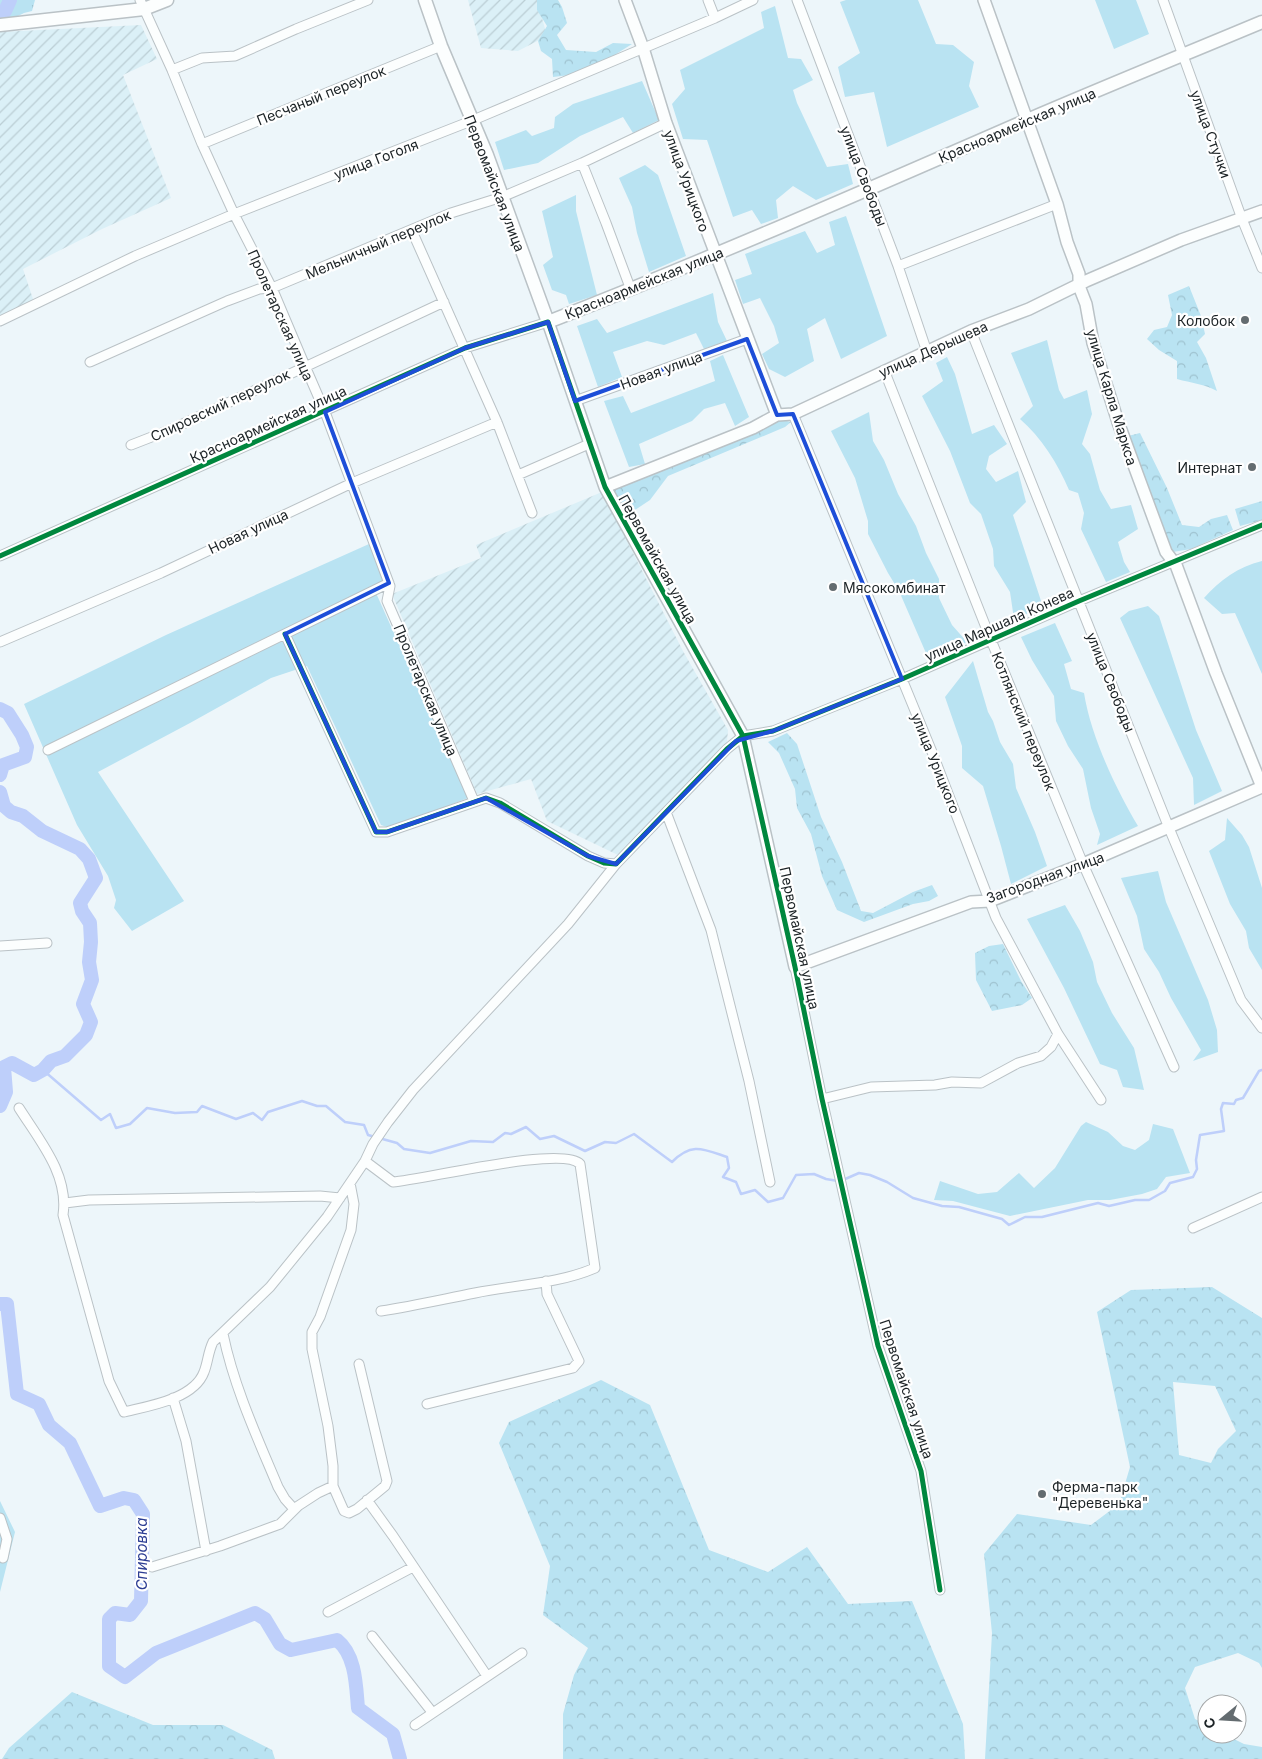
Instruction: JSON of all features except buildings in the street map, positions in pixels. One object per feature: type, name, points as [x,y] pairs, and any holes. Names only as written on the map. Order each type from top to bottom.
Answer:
[{"type":"main road","points":[[2,24],[167,0]]},
{"type":"main road","name":"Первомайская улица","points":[[425,0],[441,46],[486,155],[548,322]]},
{"type":"main road","name":"Красноармейская улица","points":[[548,322],[631,290],[869,190],[1027,120],[1262,22]]},
{"type":"street","points":[[172,70],[202,58],[235,56],[368,0]]},
{"type":"street","name":"улица Урицкого","points":[[625,0],[666,123],[777,415]]},
{"type":"street","points":[[708,0],[715,18]]},
{"type":"street","name":"улица Гоголя","points":[[0,321],[135,256],[234,214],[472,121],[715,18],[753,0]]},
{"type":"street","name":"улица Свободы","points":[[797,0],[898,266],[927,352]]},
{"type":"street","name":"улица Карла Маркса","points":[[984,0],[1057,204],[1067,242],[1079,274],[1079,286],[1086,304],[1093,342],[1118,422],[1166,552],[1176,565],[1216,673],[1262,787]]},
{"type":"street","name":"улица Стучки","points":[[1163,0],[1242,219],[1262,268]]},
{"type":"street","name":"Пролетарская улица","points":[[142,5],[234,214],[272,288],[325,412],[390,586],[387,601],[474,801]]},
{"type":"street","name":"Песчаный переулок","points":[[202,144],[441,46]]},
{"type":"street","name":"Мельничный переулок","points":[[90,362],[227,301],[259,289],[272,288],[412,231],[451,213],[502,197],[582,163],[666,123]]},
{"type":"street","points":[[582,163],[631,290]]},
{"type":"street","points":[[898,266],[1057,204]]},
{"type":"street","name":"улица Дерышева","points":[[605,487],[753,428],[777,415],[793,414],[884,370],[902,364],[971,331],[1029,309],[1181,240],[1262,211]]},
{"type":"street","points":[[412,231],[497,422],[532,513]]},
{"type":"street","name":"Спировский переулок","points":[[131,445],[172,429],[444,302]]},
{"type":"street","name":"Красноармейская улица","points":[[0,556],[465,348],[548,322]]},
{"type":"street","name":"Первомайская улица","points":[[548,322],[605,487],[743,736],[796,967],[822,1099],[878,1346],[921,1471],[940,1590]]},
{"type":"street","name":"улица Свободы","points":[[971,331],[1169,828],[1241,1000],[1262,1028]]},
{"type":"street","name":"Новая улица","points":[[576,401],[747,339]]},
{"type":"street","name":"Котлянский переулок","points":[[884,370],[990,640],[1083,864],[1174,1067]]},
{"type":"street","name":"улица Урицкого","points":[[793,414],[902,679],[996,918],[1058,1034],[1101,1100]]},
{"type":"street","name":"Новая улица","points":[[0,642],[161,573],[352,483],[497,422]]},
{"type":"street","points":[[518,475],[589,444]]},
{"type":"street","name":"улица Маршала Конева","points":[[743,736],[773,731],[902,679],[1079,601],[1262,525]]},
{"type":"street","points":[[48,750],[389,583]]},
{"type":"street","points":[[285,634],[376,832],[387,832],[486,798],[500,803],[588,856],[604,863],[616,864]]},
{"type":"street","points":[[19,1108],[60,1177],[65,1203],[63,1215],[109,1381],[118,1402],[124,1412],[173,1398],[199,1381],[204,1372],[213,1342],[270,1287],[327,1217],[365,1161],[388,1122],[413,1090],[568,924],[616,864],[727,748],[743,736]]},
{"type":"street","name":"Загородная улица","points":[[796,967],[971,902],[990,901],[1169,828],[1262,787]]},
{"type":"street","points":[[666,812],[713,938],[749,1081],[770,1182]]},
{"type":"street","points":[[0,946],[47,943]]},
{"type":"street","points":[[822,1099],[871,1087],[935,1085],[952,1082],[982,1083],[1018,1063],[1042,1056],[1051,1047],[1058,1034]]},
{"type":"street","points":[[365,1161],[392,1182],[521,1161],[568,1159],[578,1161],[580,1164],[595,1268],[546,1281],[474,1293],[381,1312]]},
{"type":"street","points":[[350,1183],[354,1204],[351,1230],[320,1316],[312,1332],[312,1349],[328,1426],[333,1466],[333,1486],[344,1511],[350,1512],[368,1500],[387,1481],[360,1364]]},
{"type":"street","points":[[65,1203],[90,1200],[320,1196],[340,1198]]},
{"type":"street","points":[[1193,1228],[1262,1198]]},
{"type":"street","points":[[427,1404],[574,1368],[579,1361],[547,1294],[546,1281]]},
{"type":"street","points":[[222,1334],[247,1413],[278,1487],[294,1509]]},
{"type":"street","points":[[173,1398],[186,1441],[206,1551]]},
{"type":"street","points":[[152,1567],[206,1551],[280,1524],[294,1509],[318,1493],[333,1486]]},
{"type":"street","points":[[368,1500],[487,1676]]},
{"type":"street","points":[[0,1518],[7,1539],[3,1558]]},
{"type":"street","points":[[328,1612],[413,1567]]},
{"type":"street","points":[[372,1636],[432,1712]]},
{"type":"street","points":[[415,1725],[522,1653]]},
{"type":"highlighted area","points":[[548,322],[575,401],[747,339],[777,415],[793,414],[902,679],[773,731],[736,741],[616,864],[588,856],[486,798],[387,832],[376,832],[285,634],[389,583],[325,412],[465,348]]},
{"type":"shaded area","points":[[468,0],[537,0],[547,36],[518,51],[481,48]]},
{"type":"shaded area","points":[[141,25],[157,59],[123,75],[171,198],[102,229],[23,269],[34,302],[0,317],[0,32]]},
{"type":"shaded area","points":[[602,492],[683,651],[728,730],[727,742],[724,747],[618,855],[547,821],[531,779],[477,794],[392,594],[481,558],[476,545]]},
{"type":"green space","points":[[0,0],[35,0],[32,11],[12,19],[0,13]]},
{"type":"green space","points":[[537,0],[558,0],[567,23],[557,35],[566,50],[596,52],[613,43],[632,44],[613,56],[570,75],[553,77],[552,59],[541,51],[538,41],[547,26],[537,10]]},
{"type":"green space","points":[[846,0],[918,0],[936,44],[953,45],[974,62],[969,86],[979,107],[887,147],[874,92],[845,97],[838,67],[860,53],[840,2]]},
{"type":"green space","points":[[1095,0],[1136,0],[1149,34],[1114,49]]},
{"type":"green space","points":[[775,6],[788,58],[801,59],[813,80],[793,90],[797,103],[827,167],[848,164],[853,184],[816,200],[793,186],[776,200],[778,218],[761,224],[752,210],[733,217],[707,140],[683,139],[672,104],[685,89],[680,70],[764,28],[761,12]]},
{"type":"green space","points":[[642,81],[659,120],[633,133],[623,117],[580,136],[538,163],[504,170],[495,142],[526,130],[532,136],[554,128],[555,117],[573,104]]},
{"type":"green space","points":[[645,165],[658,175],[686,256],[649,272],[637,233],[632,207],[619,178]]},
{"type":"green space","points":[[576,195],[576,211],[597,295],[569,304],[566,295],[552,290],[543,265],[553,257],[542,211]]},
{"type":"green space","points":[[846,216],[887,336],[841,359],[825,318],[807,329],[814,361],[785,377],[769,369],[762,354],[779,343],[774,326],[760,298],[743,304],[735,280],[752,274],[745,254],[805,231],[817,253],[835,245],[829,222]]},
{"type":"green space","points":[[1189,286],[1201,316],[1205,334],[1197,342],[1206,358],[1217,391],[1203,385],[1177,379],[1177,361],[1159,350],[1147,339],[1154,330],[1167,327],[1172,315],[1168,295]]},
{"type":"green space","points":[[713,293],[718,322],[727,341],[704,349],[696,333],[664,345],[647,341],[613,352],[622,377],[598,387],[577,326],[597,319],[607,333]]},
{"type":"green space","points":[[1047,340],[1059,390],[1064,399],[1087,390],[1092,414],[1082,444],[1090,454],[1100,490],[1111,509],[1131,505],[1138,529],[1118,542],[1124,562],[1130,572],[1106,582],[1081,529],[1084,513],[1078,493],[1069,490],[1060,470],[1048,452],[1035,434],[1020,419],[1033,406],[1011,353]]},
{"type":"green space","points":[[723,355],[749,417],[735,426],[725,403],[704,409],[692,421],[639,444],[645,464],[629,467],[604,401],[623,396],[631,413],[715,381],[710,361]]},
{"type":"green space","points":[[947,357],[955,374],[972,434],[994,425],[1007,444],[989,456],[986,469],[996,482],[1018,471],[1026,502],[1013,515],[1043,607],[1014,619],[1010,592],[994,566],[993,549],[981,514],[970,503],[950,451],[922,396],[943,381],[936,363]]},
{"type":"green space","points":[[869,412],[873,441],[884,460],[898,494],[916,526],[926,553],[939,579],[939,598],[952,625],[967,642],[929,660],[899,591],[868,534],[868,521],[855,478],[831,431]]},
{"type":"green space","points":[[779,419],[791,422],[785,427],[668,476],[650,500],[635,510],[621,504],[613,488]]},
{"type":"green space","points":[[1140,433],[1167,488],[1182,525],[1199,527],[1211,519],[1227,515],[1233,530],[1191,549],[1173,552],[1160,527],[1128,436]]},
{"type":"green space","points":[[1262,501],[1262,520],[1240,526],[1235,509]]},
{"type":"green space","points":[[369,544],[386,587],[376,593],[468,798],[390,828],[381,825],[307,666],[271,678],[98,772],[184,901],[132,931],[114,908],[116,900],[108,876],[77,825],[24,704],[166,635]]},
{"type":"green space","points":[[1262,561],[1262,674],[1235,613],[1222,614],[1204,598],[1216,585],[1230,575]]},
{"type":"green space","points":[[1148,606],[1159,616],[1196,730],[1222,791],[1194,805],[1193,778],[1120,618],[1129,611]]},
{"type":"green space","points":[[1055,623],[1072,661],[1064,664],[1071,689],[1084,693],[1087,710],[1098,745],[1121,796],[1138,826],[1097,845],[1100,834],[1091,808],[1083,769],[1068,746],[1056,721],[1054,696],[1032,660],[1021,637]]},
{"type":"green space","points":[[973,661],[988,712],[1000,742],[1013,764],[1016,788],[1047,866],[1011,884],[983,786],[962,768],[962,746],[945,697]]},
{"type":"green space","points":[[787,733],[797,744],[821,817],[842,862],[861,911],[873,913],[913,892],[932,885],[938,896],[929,901],[913,904],[864,922],[837,910],[822,876],[811,834],[797,808],[795,789],[779,753],[768,742]]},
{"type":"green space","points":[[1227,818],[1242,835],[1249,847],[1262,888],[1262,970],[1249,948],[1246,931],[1230,904],[1209,851],[1225,840]]},
{"type":"green space","points":[[1158,871],[1166,902],[1208,1000],[1217,1030],[1218,1052],[1193,1061],[1201,1050],[1171,998],[1159,972],[1144,949],[1137,916],[1121,878]]},
{"type":"green space","points":[[1065,905],[1080,931],[1093,962],[1097,982],[1112,1013],[1134,1048],[1144,1090],[1123,1087],[1117,1070],[1100,1064],[1064,988],[1027,919]]},
{"type":"green space","points":[[1003,944],[1021,981],[1032,998],[1022,1005],[992,1011],[976,980],[975,953],[989,946]]},
{"type":"green space","points":[[1086,1122],[1108,1132],[1123,1146],[1135,1150],[1149,1140],[1153,1124],[1173,1129],[1190,1173],[1166,1177],[1157,1189],[1142,1194],[1110,1200],[1088,1200],[1010,1216],[953,1201],[934,1200],[940,1181],[978,1194],[997,1192],[1019,1173],[1034,1188],[1055,1168],[1081,1126]]},
{"type":"green space","points":[[1212,1287],[1262,1318],[1262,1668],[1259,1663],[1238,1653],[1195,1667],[1185,1688],[1195,1719],[1197,1720],[1197,1744],[1244,1744],[1262,1747],[1262,1759],[985,1759],[992,1633],[984,1554],[1017,1514],[1091,1525],[1119,1504],[1130,1467],[1097,1312],[1131,1290]],"holes":[[[1173,1382],[1215,1386],[1236,1431],[1218,1449],[1211,1463],[1179,1455]]]},
{"type":"green space","points":[[601,1380],[650,1405],[709,1550],[768,1572],[807,1547],[848,1604],[912,1601],[963,1724],[965,1759],[563,1759],[563,1714],[574,1675],[588,1648],[543,1615],[550,1566],[499,1443],[509,1422]]},
{"type":"green space","points":[[0,1501],[15,1532],[0,1592]]},
{"type":"green space","points":[[72,1692],[153,1725],[223,1725],[272,1750],[275,1759],[2,1759],[9,1748]]},
{"type":"waterway","name":"Спировка","points":[[0,17],[10,0]]},
{"type":"waterway","name":"Спировка","points":[[0,709],[8,713],[27,747],[25,757],[3,765],[0,775]]},
{"type":"waterway","name":"Спировка","points":[[0,792],[4,806],[11,812],[23,816],[42,831],[80,849],[89,859],[96,878],[80,903],[82,911],[90,923],[91,942],[89,962],[92,980],[83,1004],[91,1022],[86,1035],[65,1056],[51,1061],[43,1070],[34,1075],[12,1063],[4,1067],[6,1092],[0,1106]]},
{"type":"waterway","points":[[43,1070],[101,1120],[110,1114],[116,1128],[130,1124],[147,1108],[175,1113],[197,1112],[202,1106],[236,1119],[253,1113],[262,1120],[268,1112],[302,1101],[317,1106],[326,1106],[345,1122],[364,1125],[368,1135],[397,1143],[404,1149],[430,1153],[471,1141],[493,1142],[505,1133],[511,1134],[526,1127],[540,1139],[554,1136],[585,1151],[605,1142],[616,1143],[634,1134],[672,1162],[686,1152],[698,1149],[727,1157],[729,1168],[723,1177],[736,1182],[741,1194],[755,1190],[768,1202],[783,1198],[796,1175],[814,1174],[838,1181]]},
{"type":"waterway","points":[[843,1180],[859,1173],[870,1175],[887,1182],[913,1198],[942,1206],[959,1207],[1002,1219],[1009,1225],[1025,1217],[1042,1217],[1098,1203],[1109,1206],[1135,1200],[1149,1200],[1165,1191],[1170,1183],[1193,1177],[1197,1169],[1196,1160],[1200,1135],[1224,1131],[1221,1109],[1223,1103],[1234,1104],[1236,1100],[1243,1098],[1259,1071],[1262,1070]]},
{"type":"waterway","name":"Спировка","points":[[0,1304],[7,1304],[17,1394],[39,1404],[49,1425],[70,1443],[100,1506],[124,1498],[134,1500],[143,1514],[141,1601],[130,1615],[115,1613],[109,1619],[109,1666],[125,1677],[156,1653],[255,1613],[265,1619],[280,1644],[291,1650],[337,1640],[343,1646],[354,1671],[358,1708],[393,1734],[400,1759]]},
{"type":"cycle path","points":[[0,556],[465,348],[548,322],[605,487],[743,736],[878,1346],[921,1471],[940,1590]]},
{"type":"cycle path","points":[[285,634],[376,832],[387,832],[486,798],[500,803],[588,856],[604,863],[616,864],[727,749],[743,736],[773,731],[902,679],[1079,601],[1262,525]]},
{"type":"place","name":"Колобок","points":[[1245,320]]},
{"type":"place","name":"Интернат","points":[[1252,467]]},
{"type":"place","name":"Мясокомбинат","points":[[833,587]]},
{"type":"place","name":"Ферма-парк \"Деревенька\"","points":[[1042,1494]]}]
